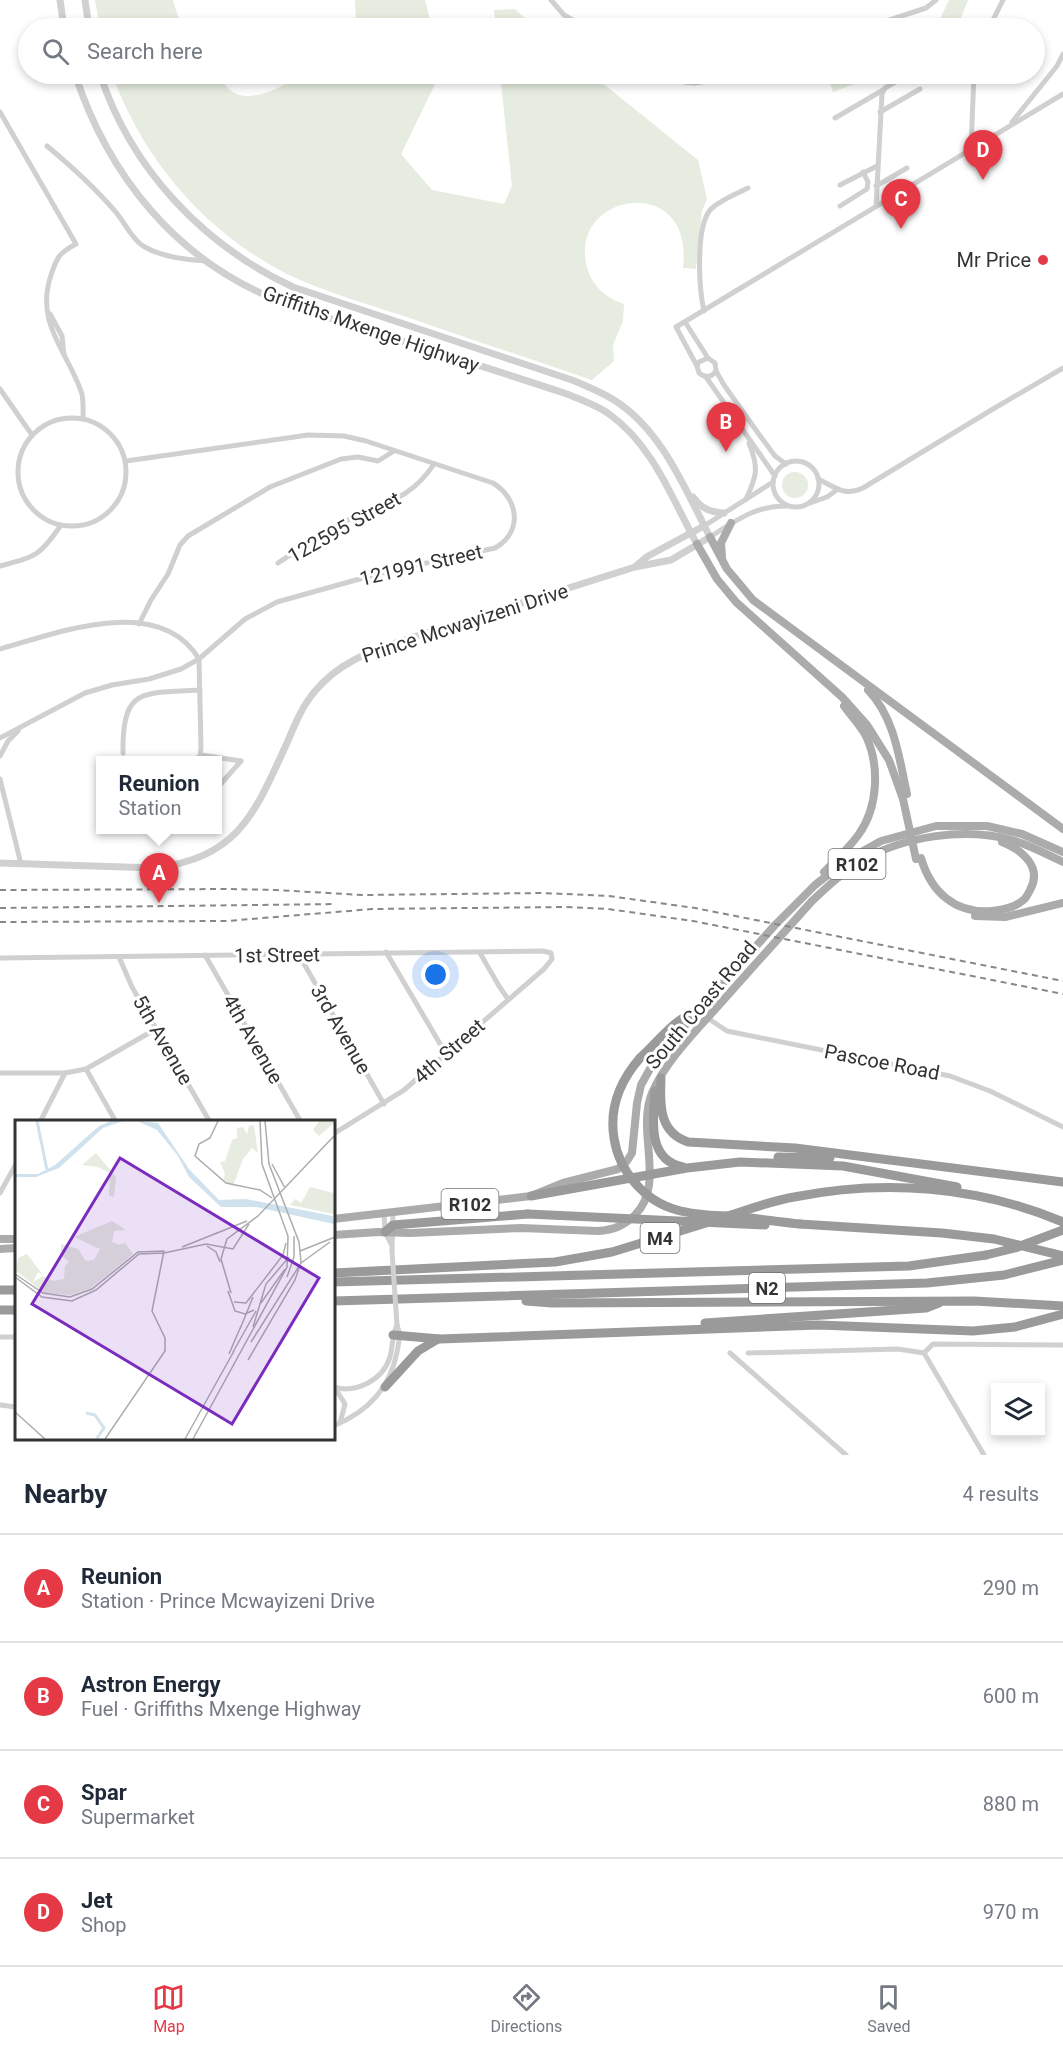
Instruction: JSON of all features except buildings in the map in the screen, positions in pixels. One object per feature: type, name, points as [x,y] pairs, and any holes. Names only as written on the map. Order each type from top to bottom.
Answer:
[{"type":"highway","points":[[697,1011],[687,1015],[676,1024],[640,1058],[627,1074],[613,1112],[612,1126],[619,1158],[637,1186],[654,1200],[676,1210],[800,1224],[942,1233],[994,1239],[1063,1258]]},
{"type":"highway","points":[[658,1082],[663,1117],[669,1130],[682,1140],[795,1148],[1063,1182]]},
{"type":"highway","points":[[658,1082],[653,1126],[657,1147],[668,1161],[687,1168]]},
{"type":"highway","points":[[531,1196],[687,1168],[769,1157],[865,1158]]},
{"type":"highway","points":[[740,1162],[843,1166],[955,1186],[982,1196]]},
{"type":"highway","name":"M4","points":[[334,1273],[467,1268],[567,1260],[612,1252],[770,1202],[837,1190],[912,1188],[982,1196],[1037,1211],[1063,1222]]},
{"type":"highway","points":[[390,1230],[528,1214],[746,1225],[800,1224]]},
{"type":"highway","name":"N2","points":[[334,1282],[909,1266],[986,1255],[1014,1248],[1063,1230]]},
{"type":"highway","name":"N2","points":[[334,1301],[927,1283],[994,1276],[1035,1268],[1063,1258]]},
{"type":"highway","points":[[497,1297],[552,1303],[947,1301],[1063,1306]]},
{"type":"highway","points":[[396,1335],[440,1339],[637,1330],[926,1308],[947,1301]]},
{"type":"highway","points":[[637,1330],[830,1325],[973,1331],[1005,1329],[1063,1314]]},
{"type":"highway","points":[[385,1387],[418,1351],[440,1339]]},
{"type":"main road","points":[[724,563],[721,543],[731,523]]},
{"type":"main road","points":[[710,537],[739,585],[753,600],[1063,829]]},
{"type":"main road","points":[[697,544],[717,579],[736,602],[842,697],[867,725],[889,760],[906,799]]},
{"type":"main road","points":[[775,925],[856,838],[868,818],[873,801],[874,767],[865,736],[840,701],[806,666]]},
{"type":"main road","points":[[851,673],[872,695],[887,719],[898,750],[921,872],[938,897],[952,908],[969,915],[986,917],[1005,916],[1063,903]]},
{"type":"main road","name":"South Coast Road","points":[[334,1219],[531,1196],[563,1183],[614,1171],[627,1161],[633,1149],[636,1103],[648,1070],[697,1011],[775,925],[815,885],[848,860],[881,841],[936,826],[987,826],[1022,834],[1063,852]]},
{"type":"main road","name":"South Coast Road","points":[[334,1235],[390,1230],[521,1228],[607,1230],[626,1223],[639,1211],[648,1195],[650,1175],[647,1114],[658,1082],[706,1019],[812,901],[846,872],[864,860],[901,845],[936,837],[975,835],[1021,843],[1063,862]]},
{"type":"main road","points":[[919,858],[938,892],[961,908],[976,912],[1007,909],[1024,900],[1034,883],[1034,871],[1030,860],[1020,851],[990,837]]},
{"type":"main road","points":[[0,1249],[15,1248]]},
{"type":"street","points":[[60,0],[63,18]]},
{"type":"street","points":[[88,0],[89,18]]},
{"type":"street","points":[[551,0],[569,18]]},
{"type":"street","points":[[896,18],[926,8],[936,0]]},
{"type":"street","points":[[994,18],[1004,0]]},
{"type":"street","points":[[1045,81],[1063,54]]},
{"type":"street","name":"Griffiths Mxenge Highway","points":[[79,84],[93,122],[124,178],[165,228],[190,250],[241,283],[276,300],[567,394],[609,413],[639,442],[652,460],[697,544]]},
{"type":"street","name":"Griffiths Mxenge Highway","points":[[104,84],[121,123],[153,174],[182,209],[225,247],[270,276],[294,287],[572,380],[615,401],[638,419],[664,451],[710,537]]},
{"type":"street","points":[[835,118],[893,84]]},
{"type":"street","points":[[971,148],[974,84]]},
{"type":"street","points":[[1009,126],[1043,84]]},
{"type":"street","points":[[880,112],[920,89]]},
{"type":"street","points":[[876,206],[883,90]]},
{"type":"street","points":[[774,479],[706,377],[699,373],[676,327],[1063,94]]},
{"type":"street","points":[[0,112],[76,244],[60,253],[46,290],[47,310],[62,336],[63,356],[81,391],[82,418]]},
{"type":"street","points":[[47,146],[116,212],[128,231],[143,246],[182,260],[206,261]]},
{"type":"street","points":[[840,185],[877,166]]},
{"type":"street","points":[[876,186],[907,168]]},
{"type":"street","points":[[840,206],[867,189],[868,182],[863,172]]},
{"type":"street","points":[[704,311],[699,274],[703,228],[711,210],[748,188]]},
{"type":"street","points":[[685,322],[708,358],[715,363],[716,371],[775,456],[786,464]]},
{"type":"street","points":[[697,366],[699,362],[708,358]]},
{"type":"street","points":[[818,479],[851,493],[864,488],[1063,369]]},
{"type":"street","points":[[706,377],[716,371]]},
{"type":"street","points":[[0,389],[32,435]]},
{"type":"street","points":[[73,417],[102,426],[111,433],[118,442],[126,461],[127,471],[123,490],[114,507],[99,520],[80,526],[61,525],[46,519],[33,509],[21,488],[19,464],[23,448],[32,435],[55,420],[73,417]]},
{"type":"street","points":[[745,434],[757,464],[754,481],[745,501]]},
{"type":"street","name":"121991 Street","points":[[0,738],[22,728],[76,696],[181,669],[199,659],[245,619],[277,602],[401,568],[482,552],[502,544],[509,535],[514,519],[512,504],[507,494],[493,483],[355,438],[308,435],[126,461]]},
{"type":"street","points":[[139,624],[168,574],[180,545],[188,536],[270,487],[341,459],[358,457],[378,461],[394,451]]},
{"type":"street","points":[[789,506],[779,500],[775,494],[774,479],[777,471],[786,464],[796,462],[806,464],[815,472],[818,479],[817,492],[809,503]]},
{"type":"street","name":"122595 Street","points":[[278,563],[346,521],[400,498],[428,473],[434,464]]},
{"type":"street","points":[[678,476],[703,508],[724,513]]},
{"type":"street","points":[[704,526],[745,501],[774,479]]},
{"type":"street","points":[[710,537],[747,513],[765,507],[803,506],[827,497],[838,489]]},
{"type":"street","points":[[0,566],[37,554],[61,525]]},
{"type":"street","name":"Prince Mcwayizeni Drive","points":[[635,567],[648,556],[704,526]]},
{"type":"street","name":"Prince Mcwayizeni Drive","points":[[0,863],[155,867],[175,864],[207,853],[229,841],[251,816],[308,700],[327,679],[348,663],[371,651],[398,642],[635,567],[671,560],[710,537]]},
{"type":"street","points":[[0,649],[87,625],[103,623],[139,624],[159,628],[175,635],[190,646],[199,659],[199,756]]},
{"type":"street","points":[[123,753],[124,720],[136,699],[149,694],[200,690]]},
{"type":"street","points":[[0,756],[8,741],[22,728]]},
{"type":"street","points":[[222,760],[241,761],[222,782]]},
{"type":"street","points":[[0,780],[21,864]]},
{"type":"street","name":"1st Street","points":[[0,958],[543,951],[550,952],[552,955]]},
{"type":"street","points":[[386,952],[446,1054]]},
{"type":"street","points":[[480,953],[508,999]]},
{"type":"street","name":"3rd Avenue","points":[[299,955],[384,1104]]},
{"type":"street","name":"4th Street","points":[[334,1133],[384,1104],[415,1082],[549,963],[552,955]]},
{"type":"street","name":"4th Avenue","points":[[205,956],[300,1120]]},
{"type":"street","name":"5th Avenue","points":[[119,957],[132,987],[209,1120]]},
{"type":"street","name":"Pascoe Road","points":[[697,1011],[727,1031],[950,1076],[990,1092],[1063,1127]]},
{"type":"street","points":[[0,1073],[65,1073],[86,1069],[156,1029]]},
{"type":"street","points":[[86,1069],[115,1120]]},
{"type":"street","points":[[41,1120],[65,1073]]},
{"type":"street","points":[[0,1193],[15,1166]]},
{"type":"street","points":[[334,1426],[359,1412],[385,1387],[396,1361],[396,1324],[388,1213]]},
{"type":"street","points":[[388,1213],[390,1230]]},
{"type":"street","points":[[334,1387],[350,1389],[377,1377],[390,1359],[396,1335]]},
{"type":"street","points":[[924,1353],[933,1344],[1063,1345]]},
{"type":"street","points":[[748,1353],[898,1349],[924,1353]]},
{"type":"street","points":[[730,1353],[846,1455]]},
{"type":"street","points":[[924,1353],[984,1455]]},
{"type":"street","points":[[334,1387],[345,1404],[340,1423]]},
{"type":"street","points":[[0,1405],[15,1407]]},
{"type":"shaded area","points":[[95,0],[173,0],[179,18],[98,18]]},
{"type":"shaded area","points":[[355,0],[425,0],[430,18],[356,18]]},
{"type":"shaded area","points":[[949,0],[968,0],[961,18],[940,18]]},
{"type":"shaded area","points":[[515,9],[525,18],[495,18],[494,10]]},
{"type":"shaded area","points":[[116,84],[225,84],[234,93],[248,96],[263,94],[284,84],[435,84],[401,154],[432,190],[504,204],[512,186],[501,84],[603,84],[698,160],[707,199],[702,211],[696,269],[683,268],[682,237],[670,216],[653,205],[632,203],[612,209],[595,222],[586,242],[589,274],[601,290],[624,304],[623,321],[613,345],[614,361],[592,380],[331,292],[287,274],[257,257],[229,237],[180,190],[159,164],[125,106]]},
{"type":"shaded area","points":[[830,84],[854,84],[833,92]]},
{"type":"shaded area","points":[[795,472],[804,476],[808,485],[804,494],[795,498],[786,494],[782,485],[786,476]]},
{"type":"railway","points":[[0,890],[229,889],[363,895],[543,893],[609,896],[695,908],[1063,981]]},
{"type":"railway","points":[[0,908],[336,904]]},
{"type":"railway","points":[[0,922],[227,921],[372,909],[566,907],[608,909],[693,921],[1063,994]]},
{"type":"place","name":"Jet","points":[[983,180]]},
{"type":"place","name":"Spar","points":[[901,229]]},
{"type":"place","name":"Mr Price","points":[[1043,260]]},
{"type":"place","name":"Astron Energy","points":[[726,452]]},
{"type":"place","name":"Reunion","points":[[159,903]]}]
